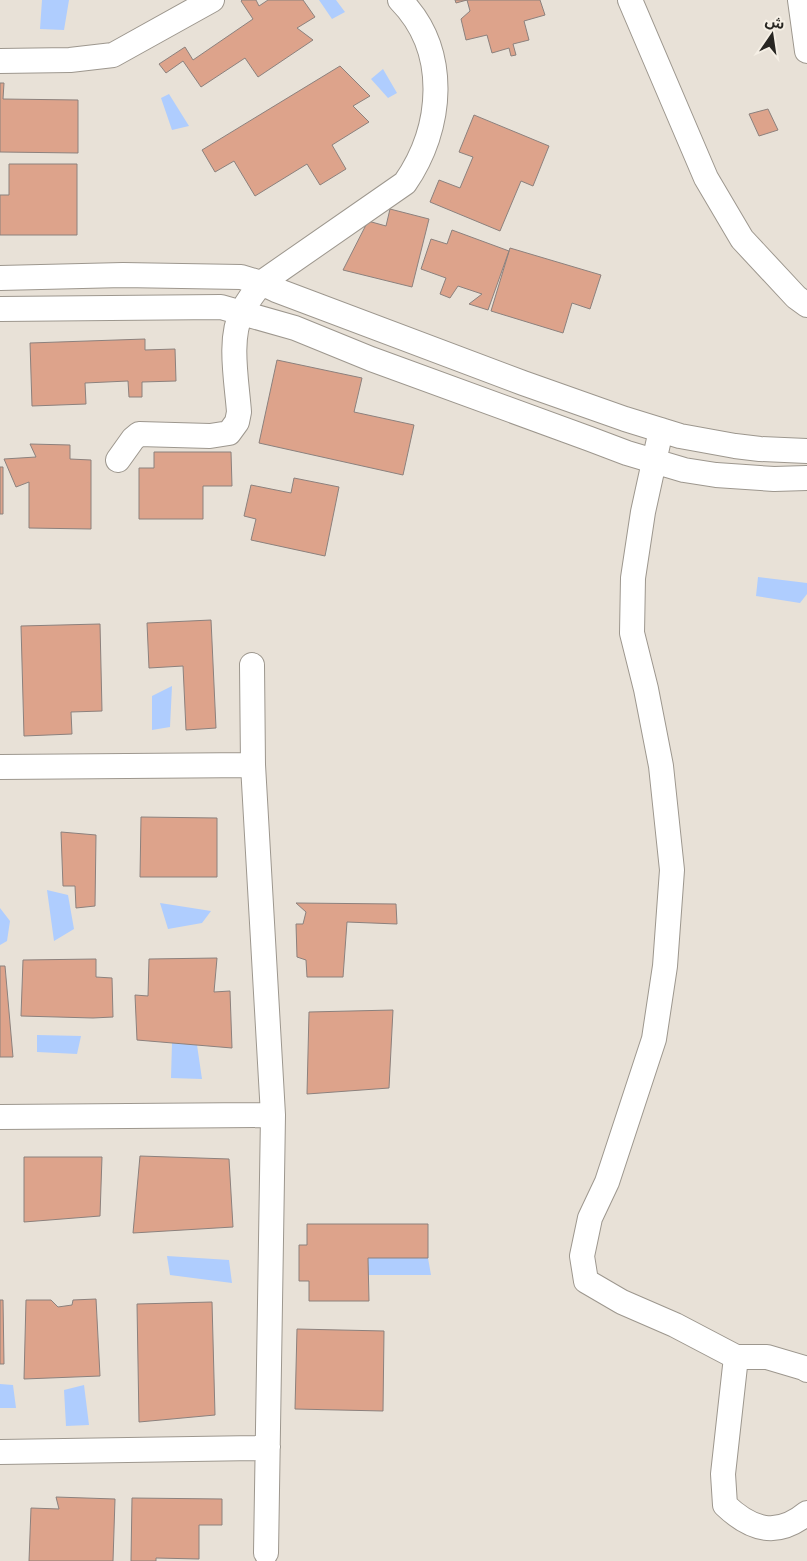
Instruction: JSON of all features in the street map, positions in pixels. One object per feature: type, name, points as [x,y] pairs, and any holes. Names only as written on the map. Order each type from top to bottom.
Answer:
[{"type":"street","points":[[0,61],[70,60],[113,55],[212,0]]},
{"type":"street","points":[[118,460],[139,434],[210,436],[229,434],[237,422],[239,412],[235,336],[241,313],[261,283],[404,183],[420,159],[433,118],[436,84],[435,69],[432,56],[420,28],[412,13],[400,0]]},
{"type":"street","points":[[630,0],[706,178],[742,240],[796,297],[807,304]]},
{"type":"street","points":[[800,0],[807,51]]},
{"type":"street","points":[[0,278],[124,275],[241,277],[523,383],[660,430],[735,446],[807,451]]},
{"type":"street","points":[[0,310],[221,307],[295,328],[398,369],[627,453],[684,470],[716,475],[774,479],[807,478]]},
{"type":"street","points":[[660,430],[643,512],[633,578],[632,633],[646,689],[661,766],[672,870],[665,966],[654,1039],[606,1182],[590,1218],[582,1256],[586,1281],[622,1302],[675,1325],[736,1357],[768,1356],[807,1370]]},
{"type":"street","points":[[252,665],[253,765],[272,1115],[266,1553]]},
{"type":"street","points":[[0,768],[253,765]]},
{"type":"street","points":[[0,1117],[272,1115]]},
{"type":"street","points":[[736,1357],[723,1474],[725,1505],[738,1517],[757,1526],[774,1529],[796,1523],[807,1513]]},
{"type":"street","points":[[0,1452],[268,1447]]},
{"type":"water","points":[[42,0],[69,0],[64,30],[40,29]]},
{"type":"water","points":[[319,0],[336,0],[345,12],[332,19]]},
{"type":"water","points":[[383,69],[397,93],[388,98],[371,79]]},
{"type":"water","points":[[169,94],[189,126],[172,130],[161,98]]},
{"type":"water","points":[[758,577],[807,583],[807,594],[800,603],[756,596]]},
{"type":"water","points":[[172,686],[170,727],[152,730],[152,696]]},
{"type":"water","points":[[47,890],[68,895],[74,929],[54,941]]},
{"type":"water","points":[[160,903],[211,911],[202,923],[168,929]]},
{"type":"water","points":[[0,908],[10,921],[7,941],[0,945]]},
{"type":"water","points":[[37,1035],[81,1036],[77,1054],[37,1052]]},
{"type":"water","points":[[172,1043],[197,1045],[202,1079],[171,1078]]},
{"type":"water","points":[[167,1256],[229,1260],[232,1283],[170,1275]]},
{"type":"water","points":[[368,1258],[428,1258],[431,1275],[368,1275]]},
{"type":"water","points":[[0,1384],[13,1385],[16,1408],[0,1408]]},
{"type":"water","points":[[84,1385],[89,1425],[66,1426],[64,1390]]},
{"type":"building","points":[[242,0],[256,0],[259,6],[268,0],[303,0],[315,17],[297,28],[313,40],[258,77],[245,58],[201,87],[183,61],[166,73],[159,64],[185,47],[193,60],[253,19]]},
{"type":"building","points":[[455,0],[467,0],[456,3]]},
{"type":"building","points":[[467,0],[540,0],[545,15],[524,21],[529,40],[513,44],[516,55],[511,56],[509,48],[492,53],[487,35],[466,40],[461,19],[470,11]]},
{"type":"building","points":[[340,66],[370,96],[353,106],[369,122],[332,145],[346,169],[320,185],[307,164],[255,196],[234,161],[215,172],[202,150]]},
{"type":"building","points":[[0,83],[4,83],[3,99],[78,100],[78,153],[0,152]]},
{"type":"building","points":[[768,109],[778,130],[759,136],[749,114]]},
{"type":"building","points":[[474,115],[549,146],[533,186],[521,181],[500,231],[430,202],[439,180],[460,188],[473,157],[459,152]]},
{"type":"building","points":[[9,164],[77,164],[77,235],[0,235],[0,195],[9,195]]},
{"type":"building","points":[[390,209],[429,219],[412,287],[343,270],[368,221],[386,226]]},
{"type":"building","points":[[452,230],[509,251],[488,310],[469,304],[482,294],[458,286],[450,298],[440,294],[446,278],[421,269],[431,239],[447,244]]},
{"type":"building","points":[[510,248],[601,275],[590,309],[572,303],[563,333],[491,311]]},
{"type":"building","points":[[145,339],[145,350],[175,349],[176,381],[142,382],[142,397],[129,397],[128,381],[85,383],[86,404],[32,406],[30,343]]},
{"type":"building","points":[[277,360],[362,378],[354,412],[414,425],[403,475],[259,443]]},
{"type":"building","points":[[30,444],[70,445],[70,459],[91,460],[91,529],[29,528],[29,482],[16,487],[4,459],[36,457]]},
{"type":"building","points":[[154,452],[231,452],[232,486],[203,486],[203,519],[139,519],[139,468],[154,468]]},
{"type":"building","points":[[0,467],[3,467],[3,514],[0,514]]},
{"type":"building","points":[[294,478],[339,487],[325,556],[251,540],[256,519],[244,516],[251,485],[291,493]]},
{"type":"building","points":[[211,620],[216,728],[186,730],[183,666],[149,668],[147,623]]},
{"type":"building","points":[[100,624],[102,711],[71,712],[72,734],[24,736],[21,626]]},
{"type":"building","points":[[141,817],[217,818],[217,877],[140,877]]},
{"type":"building","points":[[61,832],[96,835],[95,906],[76,908],[75,886],[63,886]]},
{"type":"building","points":[[296,903],[396,904],[397,924],[347,922],[343,977],[307,977],[306,960],[297,957],[296,924],[303,924],[306,912]]},
{"type":"building","points":[[217,958],[214,992],[230,991],[232,1048],[137,1040],[135,995],[148,996],[149,959]]},
{"type":"building","points":[[96,959],[96,977],[112,978],[113,1017],[21,1016],[23,960]]},
{"type":"building","points":[[0,966],[5,966],[13,1057],[0,1057]]},
{"type":"building","points":[[393,1010],[389,1088],[307,1094],[309,1012]]},
{"type":"building","points":[[140,1156],[229,1159],[233,1227],[133,1233]]},
{"type":"building","points":[[24,1157],[102,1157],[100,1216],[24,1222]]},
{"type":"building","points":[[307,1224],[428,1224],[428,1258],[368,1258],[369,1301],[309,1301],[309,1281],[299,1281],[299,1245],[307,1245]]},
{"type":"building","points":[[96,1299],[100,1376],[24,1379],[26,1300],[51,1300],[58,1307],[72,1305],[73,1300]]},
{"type":"building","points":[[0,1300],[3,1300],[4,1364],[0,1364]]},
{"type":"building","points":[[212,1302],[215,1415],[139,1422],[137,1304]]},
{"type":"building","points":[[297,1329],[384,1331],[383,1411],[295,1409]]},
{"type":"building","points":[[56,1497],[115,1499],[113,1561],[29,1561],[31,1508],[59,1509]]},
{"type":"building","points":[[132,1498],[222,1499],[222,1525],[199,1525],[199,1559],[156,1558],[156,1561],[131,1561]]}]
